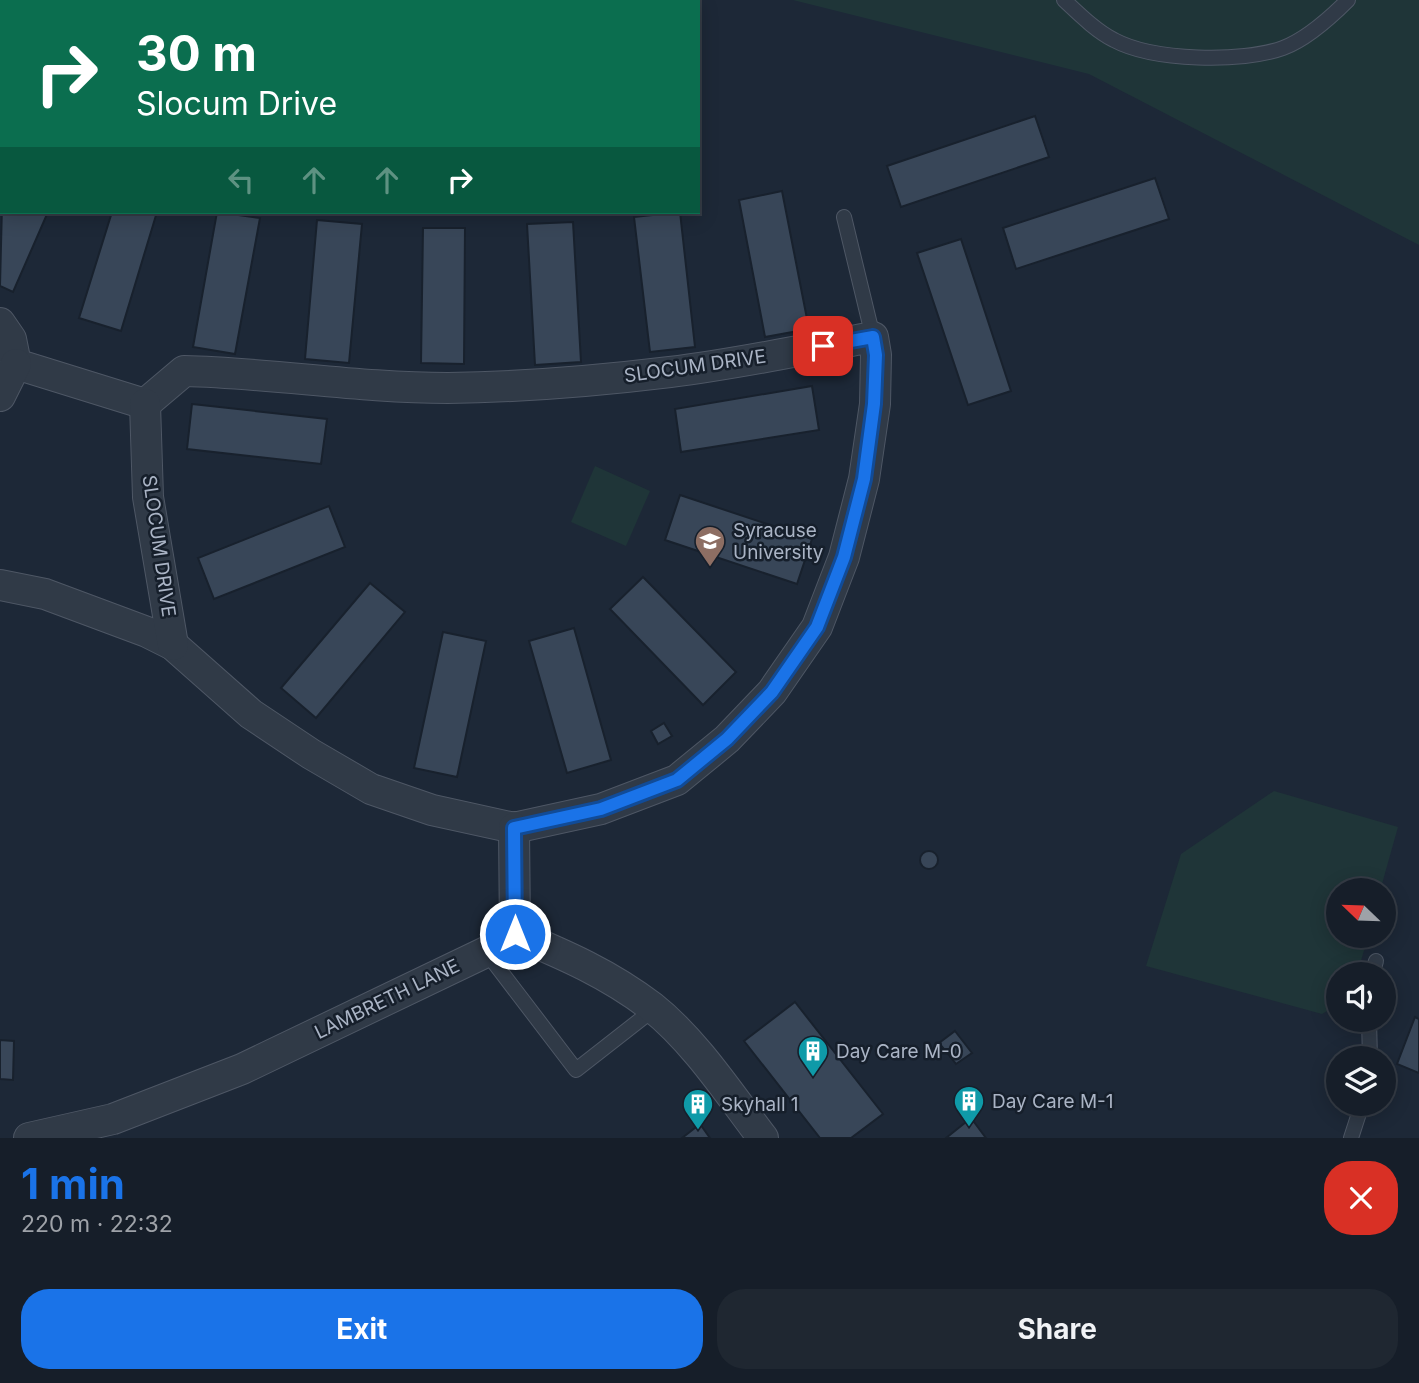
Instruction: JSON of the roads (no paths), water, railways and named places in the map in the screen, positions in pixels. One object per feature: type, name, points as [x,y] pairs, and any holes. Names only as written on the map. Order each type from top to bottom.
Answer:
[{"type":"street","points":[[0,323],[11,339],[16,365],[0,396]]},
{"type":"street","name":"SLOCUM DRIVE","points":[[0,585],[45,594],[147,632],[173,645],[251,714],[311,754],[371,789],[432,810],[514,828],[601,809],[677,780],[727,739],[772,692],[817,627],[844,557],[864,479],[873,417],[876,355],[873,337],[671,372],[525,386],[444,388],[315,381],[232,372],[184,371],[145,404],[148,497],[173,645]]},
{"type":"street","points":[[16,365],[145,404]]},
{"type":"street","points":[[514,828],[515,934],[580,961],[615,981],[654,1009],[715,1074],[763,1138]]},
{"type":"street","name":"LAMBRETH LANE","points":[[29,1138],[114,1119],[242,1069],[485,952],[515,934]]},
{"type":"lane","points":[[1064,0],[1115,41],[1159,54],[1199,58],[1242,55],[1284,47],[1305,36],[1348,0]]},
{"type":"lane","points":[[844,217],[873,337]]},
{"type":"lane","points":[[485,952],[576,1070],[654,1009]]},
{"type":"lane","points":[[1351,1138],[1358,1116]]},
{"type":"place","name":"Syracuse University","points":[[710,568]]},
{"type":"place","name":"Day Care M-0","points":[[813,1078]]},
{"type":"place","name":"Day Care M-1","points":[[969,1128]]},
{"type":"place","name":"Skyhall 1","points":[[698,1131]]}]
